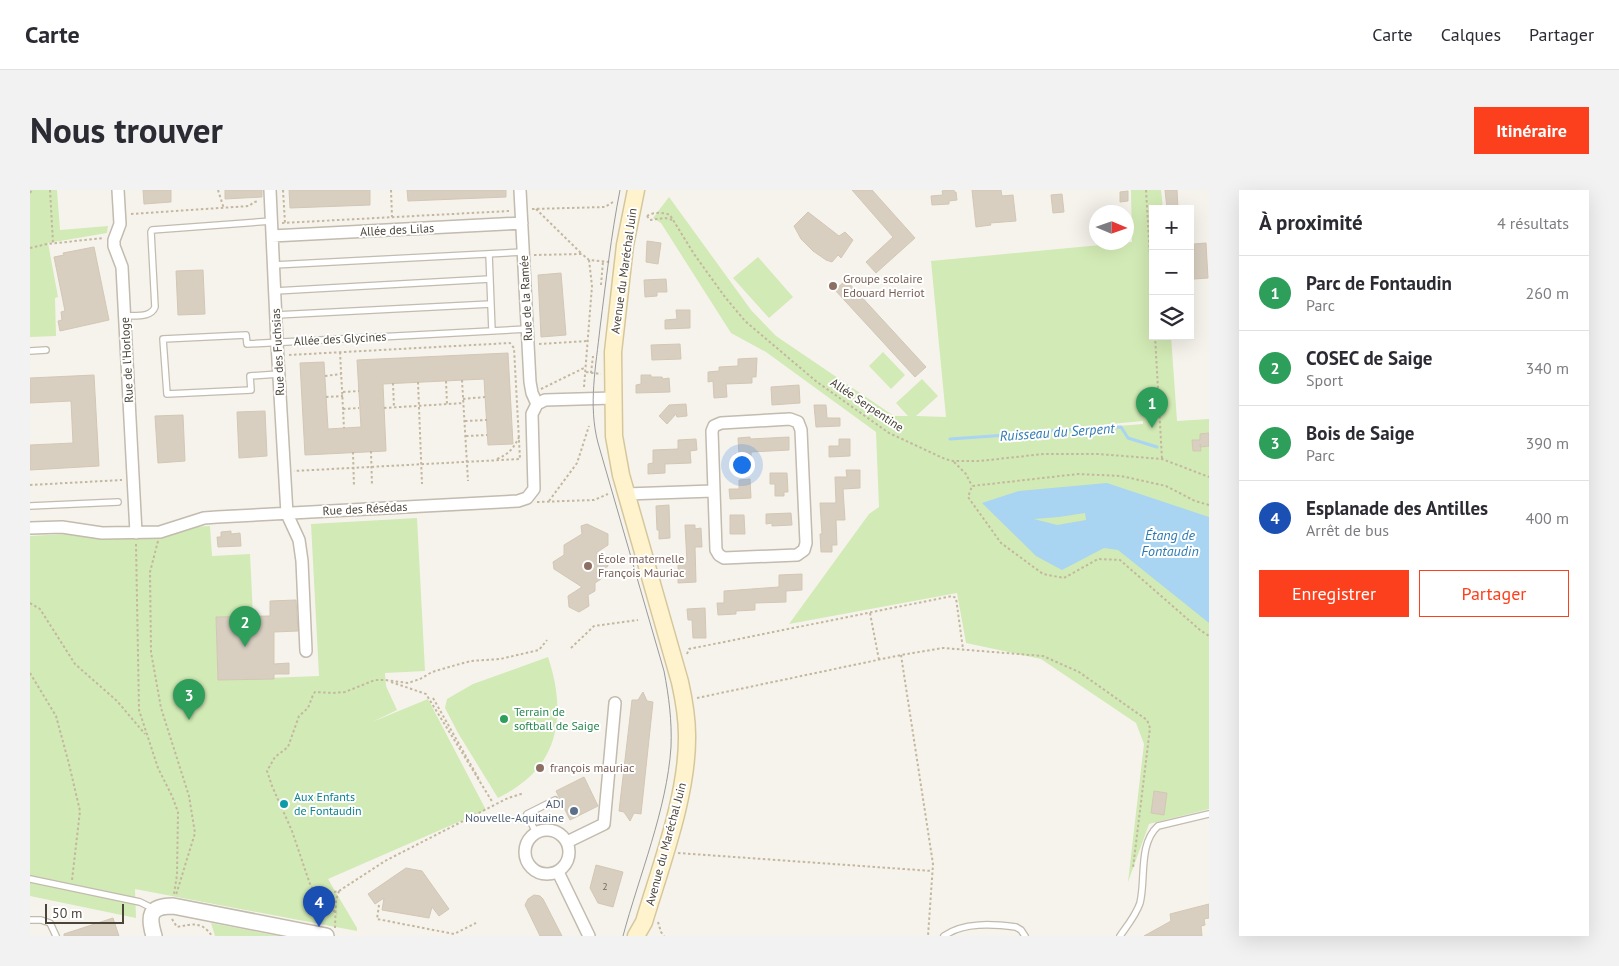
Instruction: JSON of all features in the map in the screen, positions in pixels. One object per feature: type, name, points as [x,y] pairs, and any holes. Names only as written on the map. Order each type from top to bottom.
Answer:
[{"type":"main road","name":"Avenue du Maréchal Juin","points":[[636,190],[626,236],[613,352],[609,366],[609,398],[605,423],[607,437],[621,476],[678,674],[684,703],[687,737],[682,789],[649,925],[636,936]]},
{"type":"street","name":"Rue de l'Horloge","points":[[118,190],[119,228],[114,239],[115,250],[122,267],[136,533]]},
{"type":"street","name":"Rue de la Ramée","points":[[520,190],[522,223],[528,254],[527,329],[530,382],[532,393],[538,404]]},
{"type":"street","name":"Rue des Fuchsias","points":[[270,195],[287,514]]},
{"type":"street","name":"Allée des Lilas","points":[[272,236],[522,223]]},
{"type":"street","points":[[538,404],[545,400],[609,398]]},
{"type":"street","name":"Rue des Résédas","points":[[30,528],[62,527],[102,532],[160,532],[204,518],[518,502],[527,498],[534,489],[532,414],[538,404]]},
{"type":"street","points":[[790,419],[798,422],[802,439],[806,543],[804,550],[797,555],[724,558],[716,550],[713,491],[712,432],[714,426],[720,423],[790,419]]},
{"type":"street","points":[[626,494],[713,491]]},
{"type":"street","points":[[287,514],[299,540],[302,562],[306,651]]},
{"type":"street","points":[[567,842],[604,824],[615,703]]},
{"type":"street","points":[[552,830],[567,842],[569,848],[567,862],[558,872],[551,874],[537,872],[527,862],[525,855],[528,841],[536,833],[552,830]]},
{"type":"street","points":[[558,872],[589,936]]},
{"type":"street","points":[[154,936],[150,923],[151,915],[158,907],[173,906],[331,932]]},
{"type":"lane","points":[[125,316],[150,314],[155,307],[152,230],[272,222]]},
{"type":"lane","points":[[274,266],[489,254],[528,254]]},
{"type":"lane","points":[[489,254],[492,331]]},
{"type":"lane","points":[[275,291],[490,279]]},
{"type":"lane","points":[[276,315],[491,304]]},
{"type":"lane","name":"Allée des Glycines","points":[[279,374],[250,376],[251,390],[167,394],[163,339],[246,335],[247,344],[527,329]]},
{"type":"lane","points":[[30,351],[46,350]]},
{"type":"lane","points":[[30,506],[118,502]]},
{"type":"lane","points":[[536,833],[527,814],[555,800]]},
{"type":"lane","points":[[1120,936],[1139,905],[1148,839],[1152,831],[1158,826],[1209,814]]},
{"type":"lane","points":[[30,879],[140,902],[155,910]]},
{"type":"lane","points":[[30,920],[41,920],[50,923],[56,936]]},
{"type":"lane","points":[[944,936],[953,930],[970,926],[1016,927],[1025,936]]},
{"type":"path","points":[[50,190],[53,244]]},
{"type":"path","points":[[218,190],[224,209]]},
{"type":"path","points":[[283,190],[285,223]]},
{"type":"path","points":[[391,190],[392,217]]},
{"type":"path","points":[[1146,190],[1152,295]]},
{"type":"path","points":[[119,218],[134,214],[249,206],[270,195]]},
{"type":"path","points":[[272,222],[285,223],[605,207],[613,202]]},
{"type":"path","points":[[536,209],[589,260],[603,261],[601,285]]},
{"type":"path","points":[[667,213],[673,220],[665,218],[650,220],[647,216],[650,214],[667,213]]},
{"type":"path","name":"Allée Serpentine","points":[[673,220],[694,254],[745,321],[817,382],[889,432],[945,459],[953,461],[980,461],[1043,454],[1098,454],[1162,459],[1209,477]]},
{"type":"path","points":[[30,248],[108,238],[114,239]]},
{"type":"path","points":[[528,254],[582,254]]},
{"type":"path","points":[[584,392],[592,286],[589,260]]},
{"type":"path","points":[[1155,340],[1162,459]]},
{"type":"path","points":[[537,344],[588,341]]},
{"type":"path","points":[[285,471],[520,459],[514,348],[510,343],[289,355]]},
{"type":"path","points":[[340,352],[344,428]]},
{"type":"path","points":[[591,373],[593,356]]},
{"type":"path","points":[[517,397],[525,397],[586,367]]},
{"type":"path","points":[[586,372],[604,375]]},
{"type":"path","points":[[325,376],[341,374]]},
{"type":"path","points":[[446,380],[448,404]]},
{"type":"path","points":[[462,380],[468,482]]},
{"type":"path","points":[[418,382],[422,484]]},
{"type":"path","points":[[393,383],[394,408]]},
{"type":"path","points":[[343,392],[359,391]]},
{"type":"path","points":[[326,397],[343,396]]},
{"type":"path","points":[[463,398],[485,397]]},
{"type":"path","points":[[384,408],[464,403]]},
{"type":"path","points":[[343,409],[359,408]]},
{"type":"path","points":[[465,421],[487,420]]},
{"type":"path","points":[[549,501],[577,463],[589,426]]},
{"type":"path","points":[[466,436],[487,435]]},
{"type":"path","points":[[495,460],[509,453],[514,448],[519,436]]},
{"type":"path","points":[[353,452],[354,487]]},
{"type":"path","points":[[371,452],[372,486]]},
{"type":"path","points":[[953,461],[966,474],[972,486],[968,496],[1001,543],[1043,574],[1064,578],[1098,559],[1120,560],[1209,636]]},
{"type":"path","points":[[972,486],[1078,474],[1121,476],[1166,486],[1195,501],[1209,505]]},
{"type":"path","points":[[30,485],[124,480]]},
{"type":"path","points":[[537,502],[594,500],[608,494]]},
{"type":"path","points":[[160,532],[150,572],[151,652],[161,708],[189,796],[194,833],[173,906]]},
{"type":"path","points":[[136,533],[139,710],[158,768],[178,812],[177,875],[172,920],[177,927],[185,924],[206,928],[212,936]]},
{"type":"path","points":[[688,662],[686,653],[689,649],[952,596],[956,598],[963,649]]},
{"type":"path","points":[[30,603],[40,609],[75,664],[117,701],[147,736]]},
{"type":"path","points":[[870,613],[879,660]]},
{"type":"path","points":[[571,648],[594,626],[638,620]]},
{"type":"path","points":[[337,914],[331,910],[311,887],[292,832],[267,771],[275,757],[288,747],[299,716],[308,708],[312,695],[315,692],[345,692],[375,680],[408,683],[456,664],[500,659],[539,650],[547,640]]},
{"type":"path","points":[[697,698],[901,655],[943,648],[1043,656],[1079,672],[1147,720],[1150,728],[1134,868]]},
{"type":"path","points":[[901,655],[933,864],[928,936]]},
{"type":"path","points":[[30,673],[56,716],[80,811],[71,887]]},
{"type":"path","points":[[386,680],[426,694],[493,803],[433,698]]},
{"type":"path","points":[[311,887],[323,894],[338,891],[385,861],[508,798],[524,793]]},
{"type":"path","points":[[676,853],[932,871]]},
{"type":"path","points":[[331,932],[337,914],[336,900],[338,891]]},
{"type":"path","points":[[379,905],[377,919],[425,929],[454,934],[476,923]]},
{"type":"path","points":[[649,925],[664,936]]},
{"type":"green space","points":[[30,190],[57,190],[60,230],[108,226],[107,233],[48,243],[58,297],[55,298],[56,336],[30,337]]},
{"type":"green space","points":[[1131,190],[1161,190],[1163,205],[1149,205],[1149,340],[1171,340],[1177,421],[1209,419],[1209,809],[1149,824],[1128,882],[1144,744],[1136,723],[1041,659],[966,643],[957,593],[789,624],[869,514],[879,507],[876,432],[766,352],[731,333],[661,223],[653,218],[669,197],[751,310],[776,336],[894,416],[908,416],[896,403],[922,379],[938,396],[916,416],[946,417],[931,261],[1089,246],[1089,250],[1134,250],[1134,205],[1131,205]],"holes":[[[1143,421],[1143,424],[1003,434]]]},
{"type":"green space","points":[[758,257],[793,297],[769,318],[733,278]]},
{"type":"green space","points":[[883,352],[905,375],[891,389],[869,366]]},
{"type":"green space","points":[[417,518],[425,671],[385,673],[386,686],[397,710],[372,722],[428,699],[486,810],[328,879],[357,931],[135,889],[136,918],[30,896],[30,536],[210,526],[212,556],[250,554],[253,616],[216,618],[218,680],[319,676],[311,524]]},
{"type":"green space","name":"Terrain de softball de Saige","points":[[548,657],[556,693],[557,711],[556,728],[551,744],[544,760],[533,774],[516,788],[498,798],[445,708],[447,699],[473,684]]},
{"type":"green space","points":[[211,923],[279,936],[215,936]]},
{"type":"water","name":"Étang de Fontaudin","points":[[1107,483],[1209,517],[1209,623],[1118,550],[1104,548],[1062,570],[1036,556],[982,503],[1019,491]],"holes":[[[1085,513],[1086,520],[1057,525],[1034,519]]]},
{"type":"building","points":[[143,190],[171,190],[171,202],[144,204]]},
{"type":"building","points":[[225,190],[262,190],[262,197],[225,199]]},
{"type":"building","points":[[289,190],[370,190],[370,205],[290,208]]},
{"type":"building","points":[[407,190],[506,190],[506,197],[408,201]]},
{"type":"building","points":[[852,190],[872,190],[915,238],[876,273],[866,262],[893,237]]},
{"type":"building","points":[[954,190],[957,200],[949,201],[949,204],[932,205],[931,196],[943,195],[942,191]]},
{"type":"building","points":[[972,190],[1001,190],[1002,196],[1013,195],[1016,221],[990,223],[991,225],[976,227]]},
{"type":"building","points":[[1165,190],[1177,190],[1178,205],[1167,205]]},
{"type":"building","points":[[1128,191],[1128,201],[1120,202],[1120,192]]},
{"type":"building","points":[[1062,194],[1064,212],[1053,213],[1051,195]]},
{"type":"building","points":[[808,212],[839,236],[845,232],[853,240],[841,258],[838,255],[832,262],[826,260],[801,239],[794,226]]},
{"type":"building","points":[[647,241],[661,243],[658,264],[646,262]]},
{"type":"building","points":[[1206,243],[1208,278],[1194,279],[1194,244]]},
{"type":"building","points":[[94,247],[109,320],[60,331],[58,321],[62,320],[61,312],[65,311],[54,257],[64,255],[63,253]]},
{"type":"building","points":[[203,270],[205,314],[178,315],[176,271]]},
{"type":"building","points":[[561,273],[566,335],[541,337],[538,275]]},
{"type":"building","points":[[666,279],[667,292],[657,292],[657,296],[645,297],[644,280]]},
{"type":"building","points":[[846,280],[926,367],[915,377],[835,290]]},
{"type":"building","points":[[676,310],[690,310],[690,328],[665,329],[665,320],[677,319]]},
{"type":"building","points":[[680,344],[681,359],[652,360],[651,345]]},
{"type":"building","points":[[508,353],[513,444],[488,445],[484,379],[383,384],[386,451],[305,455],[300,363],[324,362],[328,429],[361,427],[357,360]]},
{"type":"building","points":[[757,358],[756,377],[752,377],[752,383],[726,384],[727,397],[714,398],[713,381],[708,382],[708,372],[719,371],[719,367],[738,366],[738,359]]},
{"type":"building","points":[[94,375],[99,466],[30,470],[30,445],[73,443],[71,401],[30,403],[30,378]]},
{"type":"building","points":[[641,375],[662,377],[663,379],[669,378],[670,392],[636,393],[636,385],[641,384]]},
{"type":"building","points":[[799,385],[800,403],[772,405],[771,387]]},
{"type":"building","points":[[686,404],[687,416],[677,417],[676,414],[667,424],[659,416],[669,405]]},
{"type":"building","points":[[814,405],[826,405],[827,418],[840,418],[840,426],[816,427]]},
{"type":"building","points":[[265,411],[267,456],[239,458],[237,412]]},
{"type":"building","points":[[183,415],[185,461],[158,463],[155,416]]},
{"type":"building","points":[[1209,433],[1209,446],[1201,447],[1200,444],[1201,451],[1193,451],[1192,440],[1200,440],[1200,434]]},
{"type":"building","points":[[750,437],[750,439],[789,437],[789,450],[751,452],[751,461],[735,462],[735,454],[739,454],[738,438]]},
{"type":"building","points":[[696,439],[697,450],[690,451],[691,463],[665,464],[665,473],[648,474],[648,464],[653,463],[653,450],[678,449],[678,440]]},
{"type":"building","points":[[839,439],[850,439],[850,456],[829,457],[829,446],[839,446]]},
{"type":"building","points":[[846,470],[860,470],[860,488],[843,489],[845,520],[836,520],[837,545],[832,545],[832,552],[821,552],[820,503],[836,503],[835,477],[847,477]]},
{"type":"building","points":[[770,473],[787,473],[788,492],[784,492],[784,496],[775,496],[775,484],[770,484]]},
{"type":"building","points":[[750,479],[751,498],[730,499],[729,489],[739,489],[739,480]]},
{"type":"building","points":[[669,505],[670,538],[659,539],[656,506]]},
{"type":"building","points":[[791,513],[792,525],[772,526],[772,523],[766,524],[766,514]]},
{"type":"building","points":[[730,515],[744,515],[745,534],[730,534]]},
{"type":"building","points":[[587,524],[608,534],[608,545],[596,553],[607,559],[608,566],[601,571],[601,579],[595,583],[595,591],[588,595],[589,606],[579,612],[569,607],[568,596],[582,587],[554,569],[553,562],[564,555],[564,545],[582,534],[581,526]]},
{"type":"building","points":[[685,525],[695,525],[695,529],[701,528],[702,547],[695,547],[696,582],[678,583],[678,563],[687,562]]},
{"type":"building","points":[[231,531],[231,534],[240,533],[241,546],[218,547],[217,537],[221,537],[221,532]]},
{"type":"building","points":[[802,574],[802,590],[786,591],[786,602],[755,603],[755,610],[736,611],[736,614],[718,615],[717,603],[724,603],[724,591],[779,587],[779,575]]},
{"type":"building","points":[[296,600],[298,631],[274,632],[274,664],[289,663],[289,674],[274,674],[274,679],[218,680],[216,617],[270,616],[270,601]]},
{"type":"building","points":[[705,608],[706,638],[693,638],[692,620],[688,620],[687,609]]},
{"type":"building","points":[[643,692],[647,701],[653,702],[641,814],[634,813],[630,821],[624,812],[619,811],[632,700],[638,700]]},
{"type":"building","points":[[584,777],[598,806],[570,820],[556,791]]},
{"type":"building","points":[[1154,791],[1167,793],[1164,815],[1151,813]]},
{"type":"building","points":[[596,865],[623,872],[613,907],[598,903],[590,888]]},
{"type":"building","points":[[406,868],[422,871],[449,909],[439,916],[432,907],[429,918],[382,910],[384,898],[375,904],[368,894]]},
{"type":"building","points":[[534,895],[540,896],[543,899],[562,936],[540,936],[525,905],[528,899]]},
{"type":"building","points":[[1209,904],[1209,918],[1204,919],[1205,925],[1201,926],[1202,936],[1144,936],[1171,921],[1170,914]]},
{"type":"building","points":[[113,918],[119,936],[64,936],[64,934]]},
{"type":"waterway","name":"Ruisseau du Serpent","points":[[950,439],[1121,427],[1128,438],[1157,447]]},
{"type":"tram line","points":[[620,190],[597,357],[593,400],[595,429],[664,671],[670,709],[671,737],[664,794],[652,842],[623,936]]},
{"type":"place","name":"Groupe scolaire Edouard Herriot","points":[[833,286]]},
{"type":"place","name":"Parc de Fontaudin","points":[[1152,428]]},
{"type":"place","name":"École maternelle François Mauriac","points":[[588,566]]},
{"type":"place","name":"COSEC de Saige","points":[[245,647]]},
{"type":"place","name":"Terrain de softball de Saige","points":[[504,719]]},
{"type":"place","name":"Bois de Saige","points":[[189,720]]},
{"type":"place","name":"françois mauriac","points":[[540,768]]},
{"type":"place","name":"Aux Enfants de Fontaudin","points":[[284,804]]},
{"type":"place","name":"ADI Nouvelle-Aquitaine","points":[[574,811]]},
{"type":"place","name":"Esplanade des Antilles","points":[[319,927]]}]
